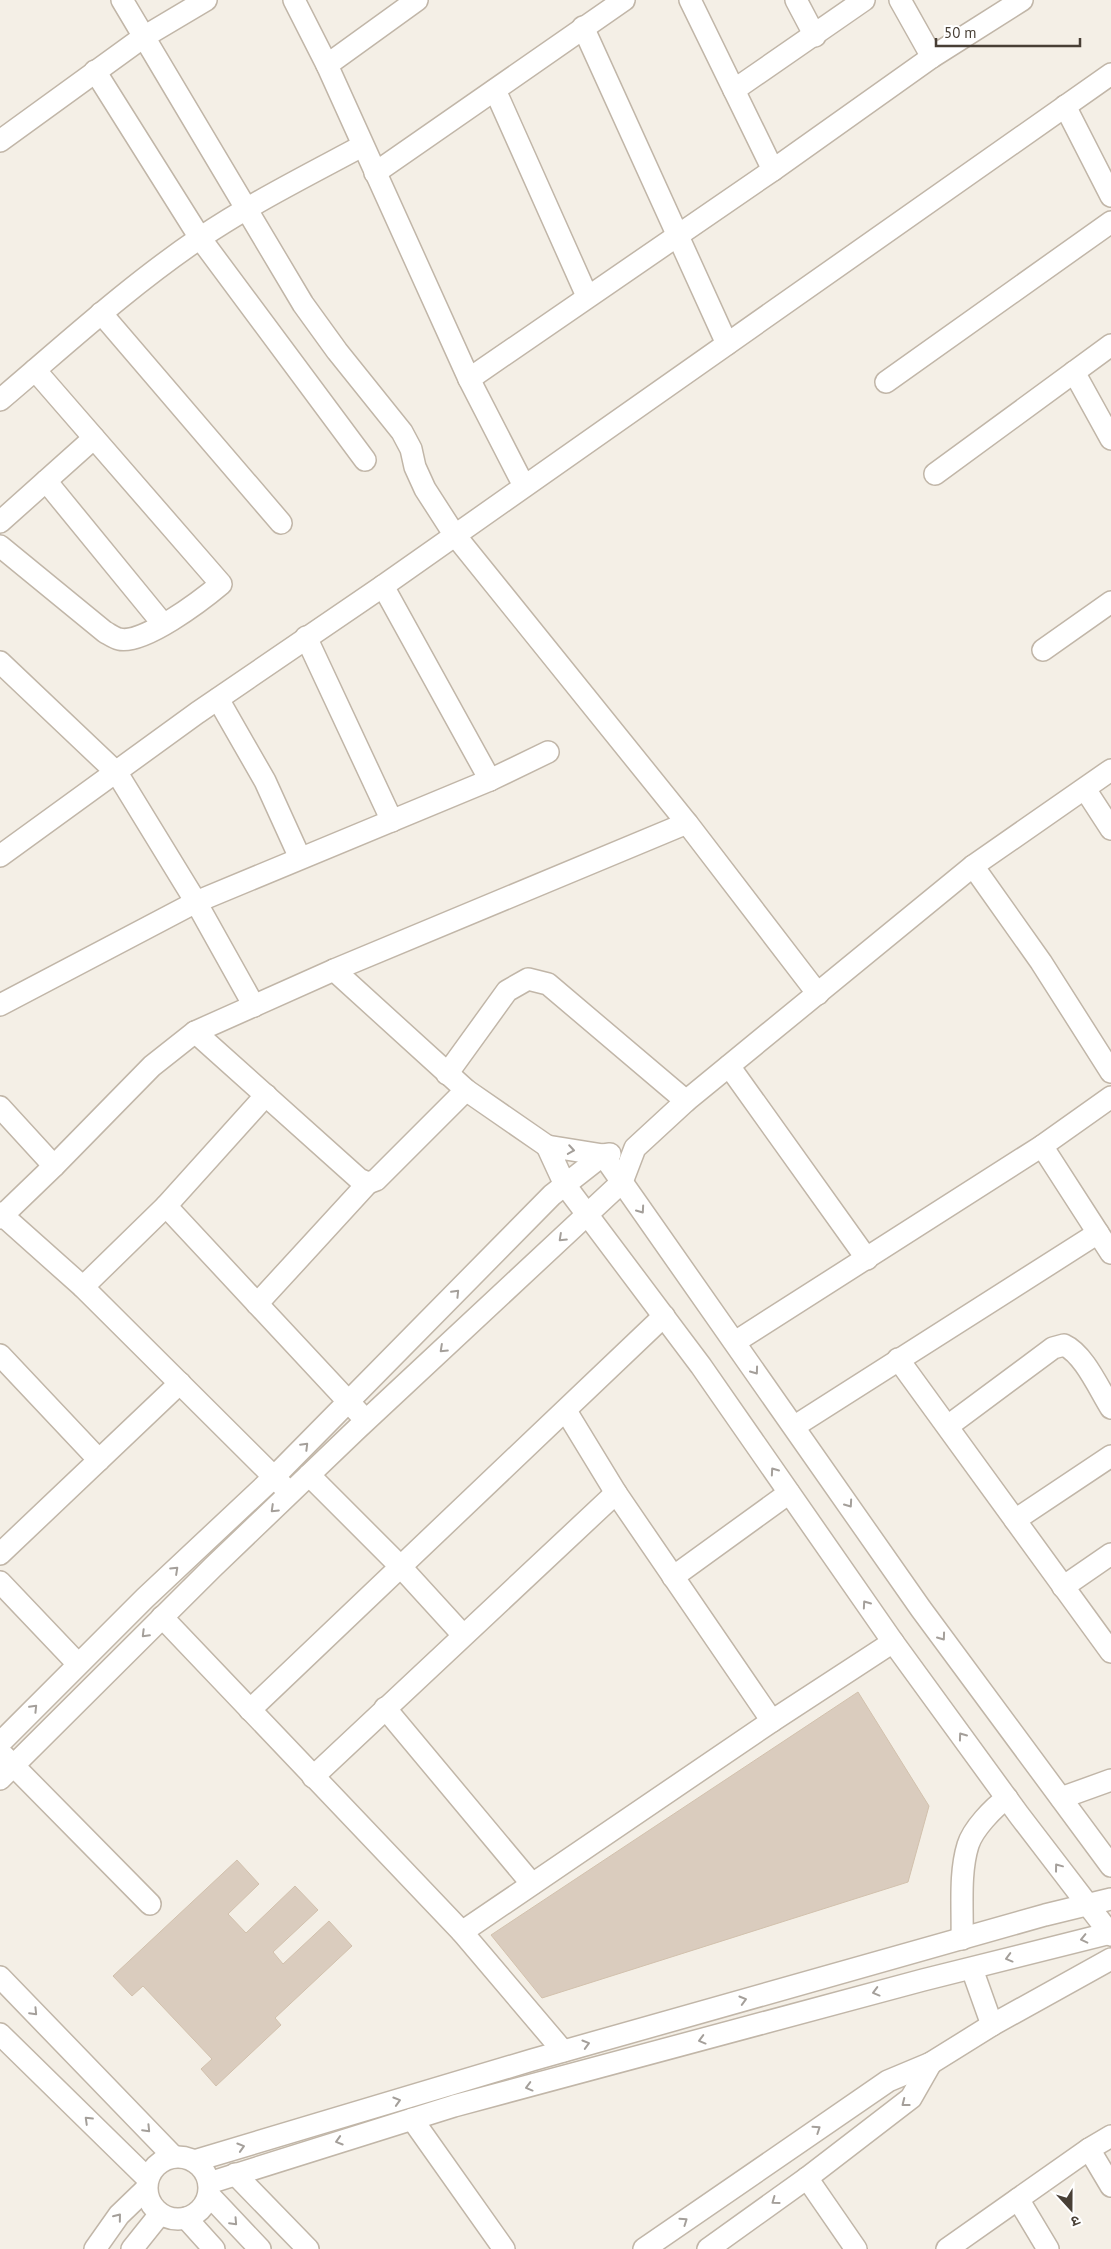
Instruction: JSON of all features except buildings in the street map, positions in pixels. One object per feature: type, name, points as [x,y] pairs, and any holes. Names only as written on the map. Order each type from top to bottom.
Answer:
[{"type":"street","points":[[122,0],[142,38],[247,208],[303,304],[337,351],[402,432],[411,448],[416,468],[425,489],[454,534],[687,823],[818,994]]},
{"type":"street","points":[[0,141],[142,38],[182,6],[206,0]]},
{"type":"street","points":[[294,0],[326,65],[469,378],[524,486]]},
{"type":"street","points":[[326,65],[417,0]]},
{"type":"street","points":[[375,173],[624,0]]},
{"type":"street","points":[[690,0],[773,170]]},
{"type":"street","points":[[796,0],[815,36]]},
{"type":"street","points":[[734,90],[815,36],[864,0]]},
{"type":"street","points":[[900,0],[932,57]]},
{"type":"street","points":[[469,378],[587,296],[678,236],[1012,3]]},
{"type":"street","points":[[584,27],[727,344]]},
{"type":"street","points":[[95,71],[200,238],[364,460]]},
{"type":"street","points":[[0,856],[218,698],[383,586],[454,534],[1111,74]]},
{"type":"street","points":[[495,90],[587,296]]},
{"type":"street","points":[[1065,106],[1111,196]]},
{"type":"street","points":[[0,400],[101,313],[200,238],[247,208],[362,146]]},
{"type":"street","points":[[886,382],[1111,222]]},
{"type":"street","points":[[101,313],[281,523]]},
{"type":"street","points":[[936,474],[1111,345]]},
{"type":"street","points":[[0,546],[105,632],[119,640],[140,637],[201,600],[221,584],[35,370]]},
{"type":"street","points":[[1074,372],[1111,439]]},
{"type":"street","points":[[0,522],[94,438]]},
{"type":"street","points":[[46,481],[163,624]]},
{"type":"street","points":[[383,586],[490,780]]},
{"type":"street","points":[[1043,650],[1111,602]]},
{"type":"street","points":[[306,637],[392,821]]},
{"type":"street","points":[[0,662],[117,773],[196,902],[254,1006]]},
{"type":"street","points":[[218,698],[265,781],[300,858]]},
{"type":"street","points":[[0,1005],[196,902],[490,780],[548,752]]},
{"type":"street","points":[[150,1904],[4,1766],[366,1420],[622,1182],[635,1148],[686,1101],[973,866],[1111,770]]},
{"type":"street","points":[[1085,789],[1111,829]]},
{"type":"street","points":[[290,1493],[83,1287],[1,1216],[54,1166],[152,1066],[195,1032],[334,970],[687,823]]},
{"type":"street","points":[[973,866],[1041,962],[1111,1072]]},
{"type":"street","points":[[334,970],[466,1090],[547,1146],[603,1155],[635,1148]]},
{"type":"street","points":[[447,1074],[507,990],[528,979],[548,984],[686,1101]]},
{"type":"street","points":[[195,1032],[359,1179],[368,1183]]},
{"type":"street","points":[[729,1066],[868,1259]]},
{"type":"street","points":[[257,1304],[368,1183],[376,1180],[466,1090]]},
{"type":"street","points":[[83,1287],[166,1206],[266,1095]]},
{"type":"street","points":[[735,1342],[868,1259],[980,1184],[1042,1146],[1111,1097]]},
{"type":"street","points":[[0,1107],[54,1166]]},
{"type":"street","points":[[0,2034],[147,2184],[150,2203],[160,2214],[173,2219],[186,2218],[200,2210],[209,2189],[235,2174],[412,2119],[923,1980],[1110,1934],[1087,1906],[893,1642],[701,1366],[565,1185],[547,1146]]},
{"type":"street","points":[[1042,1146],[1111,1253]]},
{"type":"street","points":[[603,1155],[795,1426],[921,1609],[1111,1866]]},
{"type":"street","points":[[0,1743],[78,1664],[274,1477],[552,1195],[603,1155]]},
{"type":"street","points":[[166,1206],[366,1420]]},
{"type":"street","points":[[795,1426],[1098,1234]]},
{"type":"street","points":[[250,1710],[664,1316]]},
{"type":"street","points":[[948,1426],[1053,1348],[1064,1345],[1073,1349],[1079,1357],[1111,1408]]},
{"type":"street","points":[[898,1359],[1111,1652]]},
{"type":"street","points":[[3,1365],[99,1460]]},
{"type":"street","points":[[0,1554],[180,1383]]},
{"type":"street","points":[[566,1411],[616,1493],[772,1722]]},
{"type":"street","points":[[1015,1520],[1111,1456]]},
{"type":"street","points":[[309,1475],[400,1566],[462,1636]]},
{"type":"street","points":[[673,1577],[789,1492]]},
{"type":"street","points":[[312,1776],[616,1493]]},
{"type":"street","points":[[1063,1587],[1111,1554]]},
{"type":"street","points":[[0,1582],[78,1664]]},
{"type":"street","points":[[162,1617],[462,1932],[563,2051]]},
{"type":"street","points":[[462,1932],[893,1642]]},
{"type":"street","points":[[385,1708],[532,1884]]},
{"type":"street","points":[[1061,1798],[1111,1780]]},
{"type":"street","points":[[962,1938],[964,1869],[968,1844],[992,1809],[1007,1798]]},
{"type":"street","points":[[194,2162],[563,2051],[962,1938],[1111,1899]]},
{"type":"street","points":[[644,2249],[888,2081],[931,2063],[992,2026],[1111,1959]]},
{"type":"street","points":[[972,1968],[992,2026]]},
{"type":"street","points":[[0,1977],[173,2156]]},
{"type":"street","points":[[708,2249],[807,2178],[911,2098],[931,2063]]},
{"type":"street","points":[[412,2119],[504,2249]]},
{"type":"street","points":[[948,2249],[1089,2149],[1111,2136]]},
{"type":"street","points":[[1089,2149],[1111,2186]]},
{"type":"street","points":[[95,2249],[119,2215],[147,2184],[157,2164],[173,2156],[190,2158],[203,2168],[209,2189],[260,2249]]},
{"type":"street","points":[[235,2174],[308,2249]]},
{"type":"street","points":[[807,2178],[856,2249]]},
{"type":"street","points":[[1018,2199],[1048,2249]]},
{"type":"street","points":[[132,2249],[160,2214]]},
{"type":"street","points":[[186,2218],[214,2249]]}]
